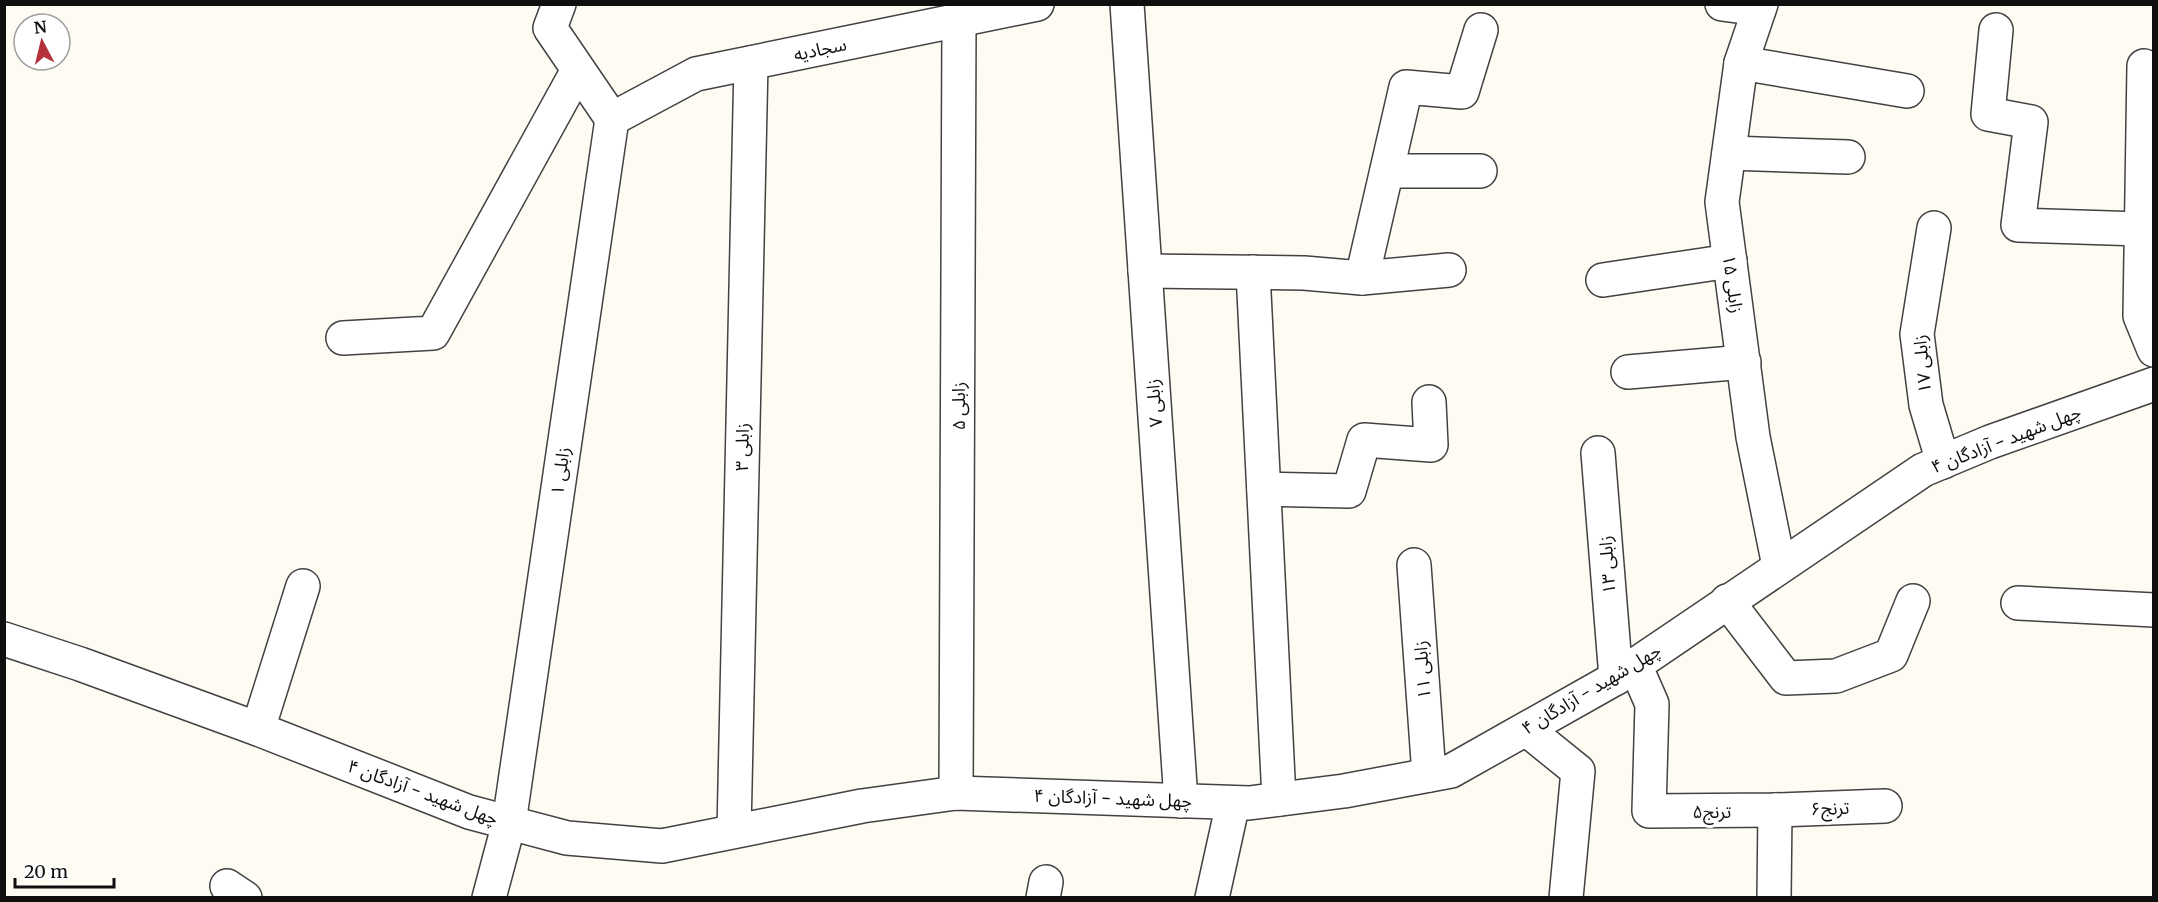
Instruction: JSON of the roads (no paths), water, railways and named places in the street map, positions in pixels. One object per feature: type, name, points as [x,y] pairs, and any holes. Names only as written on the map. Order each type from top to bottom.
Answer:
[{"type":"street","points":[[559,4],[550,28],[612,119]]},
{"type":"street","name":"سجادیه","points":[[612,119],[696,74],[959,20],[1000,8],[1037,4]]},
{"type":"street","name":"زابلی ۷","points":[[1127,4],[1180,801]]},
{"type":"street","points":[[1722,4],[1760,7]]},
{"type":"street","name":"زابلی ۱۵","points":[[1760,7],[1741,63],[1722,202],[1753,437],[1779,566]]},
{"type":"street","name":"زابلی ۵","points":[[956,793],[959,20]]},
{"type":"street","points":[[1362,278],[1406,87],[1462,92],[1481,30]]},
{"type":"street","points":[[1996,30],[1988,114],[2031,122],[2018,225],[2145,218]]},
{"type":"street","name":"زابلی ۳","points":[[734,831],[751,63]]},
{"type":"street","points":[[1741,63],[1907,91]]},
{"type":"street","points":[[2144,66],[2145,218],[2140,316],[2154,350]]},
{"type":"street","points":[[342,338],[433,333],[578,70]]},
{"type":"street","name":"زابلی ۱","points":[[489,897],[508,823],[612,119]]},
{"type":"street","points":[[1729,153],[1848,157]]},
{"type":"street","points":[[1387,171],[1480,171]]},
{"type":"street","name":"زابلی ۱۷","points":[[1934,228],[1917,334],[1926,405],[1942,462]]},
{"type":"street","points":[[1603,280],[1730,261]]},
{"type":"street","points":[[1145,271],[1304,273],[1362,278],[1449,270]]},
{"type":"street","points":[[1253,273],[1279,799]]},
{"type":"street","points":[[1628,372],[1744,362]]},
{"type":"street","name":"چهل شهید - آزادگان ۴","points":[[4,639],[80,664],[258,729],[470,812],[567,838],[662,846],[862,806],[956,793],[1233,803],[1279,799],[1344,791],[1451,771],[1625,672],[1923,470],[1990,442],[2154,384]]},
{"type":"street","points":[[1264,489],[1349,491],[1364,440],[1431,445],[1429,402]]},
{"type":"street","name":"زابلی ۱۳","points":[[1598,453],[1625,672],[1652,704],[1648,811]]},
{"type":"street","name":"زابلی ۱۱","points":[[1414,565],[1429,775]]},
{"type":"street","points":[[258,729],[303,586]]},
{"type":"street","points":[[1727,601],[1786,678],[1836,676],[1891,655],[1913,601]]},
{"type":"street","points":[[2018,603],[2154,610]]},
{"type":"street","points":[[1526,729],[1578,771],[1566,897]]},
{"type":"street","points":[[1212,897],[1233,803]]},
{"type":"street","name":"ترنج۶","points":[[1775,810],[1885,806]]},
{"type":"street","points":[[1774,897],[1775,810]]},
{"type":"street","name":"ترنج۵","points":[[1648,811],[1775,810]]}]
